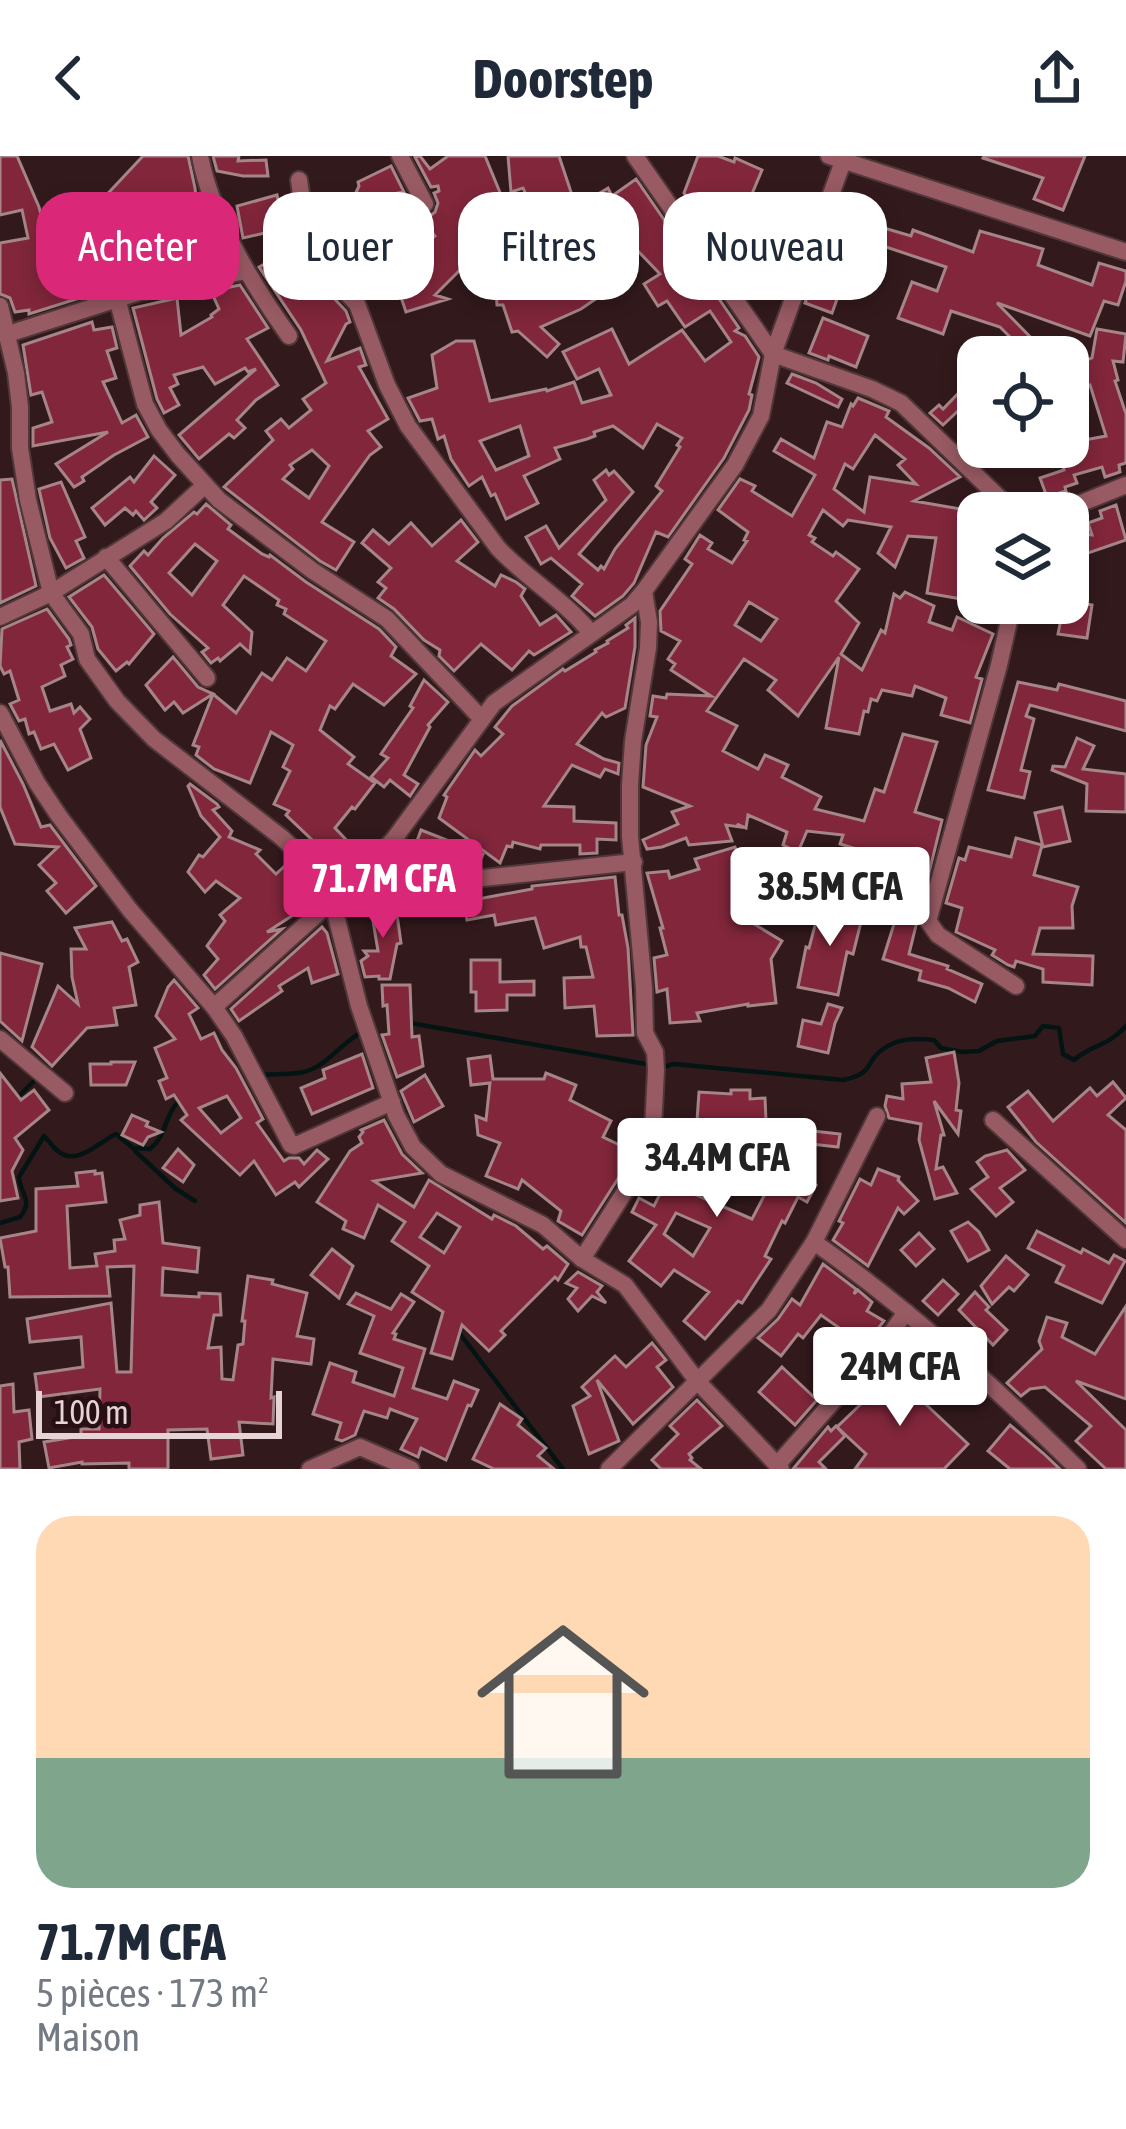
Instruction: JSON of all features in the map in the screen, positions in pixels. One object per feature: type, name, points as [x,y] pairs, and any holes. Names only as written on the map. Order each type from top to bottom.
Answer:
[{"type":"street","points":[[200,156],[205,182],[246,271],[289,336]]},
{"type":"street","points":[[400,156],[419,192]]},
{"type":"street","points":[[635,156],[773,354],[872,388],[901,403],[993,492]]},
{"type":"street","points":[[214,1007],[339,896],[394,839],[481,718],[508,690],[644,591],[735,465],[761,416],[773,354],[839,158],[1126,251]]},
{"type":"street","points":[[299,180],[311,247],[321,266],[357,304],[408,426],[498,548],[591,633]]},
{"type":"street","points":[[239,272],[246,271]]},
{"type":"street","points":[[8,334],[111,300]]},
{"type":"street","points":[[118,300],[145,404],[159,430],[205,484],[219,500],[313,571],[386,619],[481,718]]},
{"type":"street","points":[[0,306],[20,407],[28,500],[51,593],[81,634],[87,659],[154,739],[281,837],[339,896]]},
{"type":"street","points":[[0,617],[51,593],[166,521],[205,484]]},
{"type":"street","points":[[1089,500],[1126,484]]},
{"type":"street","points":[[106,557],[207,678]]},
{"type":"street","points":[[582,1259],[652,1149],[655,1052],[645,1034],[629,785],[648,648],[644,591]]},
{"type":"street","points":[[1008,624],[928,921],[938,935],[1016,986]]},
{"type":"street","points":[[0,713],[5,733],[59,816],[130,910],[214,1007],[291,1145],[392,1102]]},
{"type":"street","points":[[339,896],[634,862]]},
{"type":"street","points":[[339,896],[333,910],[358,1006],[396,1115],[413,1147],[441,1174],[543,1225],[582,1259],[626,1286],[698,1382],[779,1467],[906,1312]]},
{"type":"street","points":[[0,1039],[65,1093]]},
{"type":"street","points":[[609,1469],[769,1310],[814,1242],[877,1116]]},
{"type":"street","points":[[993,1120],[1126,1240]]},
{"type":"street","points":[[814,1242],[874,1285],[1003,1394],[1078,1469]]},
{"type":"street","points":[[310,1469],[360,1447],[411,1469]]},
{"type":"building","points":[[0,156],[17,156],[36,200],[36,300],[74,300],[29,314],[29,310],[15,312],[10,298],[0,294],[0,243],[28,238],[22,210],[0,215]]},
{"type":"building","points":[[143,156],[188,156],[195,192],[109,192]]},
{"type":"building","points":[[213,156],[266,160],[268,176],[217,171]]},
{"type":"building","points":[[420,156],[430,169],[448,156],[485,156],[500,192],[458,192],[458,272],[435,295],[448,299],[406,312],[402,300],[434,300],[438,203],[434,193],[439,191],[438,186],[431,187],[415,157]]},
{"type":"building","points":[[508,156],[559,156],[571,192],[525,192],[523,188],[511,192]]},
{"type":"building","points":[[698,156],[734,162],[735,158],[762,170],[753,192],[684,192]]},
{"type":"building","points":[[984,156],[1085,156],[1063,210],[1034,199],[1043,178]]},
{"type":"building","points":[[391,166],[404,192],[356,192],[358,182]]},
{"type":"building","points":[[636,179],[663,218],[663,300],[720,300],[739,328],[735,331],[745,336],[759,357],[752,395],[724,458],[668,537],[656,532],[634,583],[595,616],[572,596],[582,584],[551,558],[541,564],[526,537],[546,526],[559,548],[606,500],[594,480],[606,470],[609,475],[614,471],[633,492],[579,554],[598,570],[604,569],[662,491],[656,486],[682,438],[657,424],[643,448],[613,426],[555,448],[560,459],[524,476],[538,503],[506,519],[482,477],[469,486],[451,459],[444,436],[438,439],[432,419],[420,421],[408,398],[437,388],[432,355],[456,341],[474,341],[490,401],[574,382],[582,403],[611,395],[599,369],[577,379],[563,352],[612,329],[629,364],[682,330],[705,361],[731,342],[710,311],[685,327],[667,301],[658,306],[644,284],[660,274],[639,252],[639,192],[618,192]],"holes":[[[520,426],[529,456],[496,470],[480,441]]]},
{"type":"building","points":[[263,199],[263,233],[243,238],[239,205]]},
{"type":"building","points":[[887,229],[911,236],[913,230],[973,252],[980,231],[1043,249],[1038,265],[1092,285],[1099,263],[1126,271],[1126,281],[1118,305],[1104,301],[1090,336],[997,303],[1029,336],[1009,336],[1000,327],[951,311],[943,334],[898,318],[912,282],[937,291],[946,267],[887,247]]},
{"type":"building","points":[[239,285],[268,328],[247,339],[278,385],[237,420],[245,428],[234,438],[229,434],[199,459],[179,435],[256,369],[248,372],[245,368],[215,384],[203,367],[174,375],[178,384],[170,388],[179,405],[164,413],[133,308],[177,300],[181,335],[212,317],[219,309],[215,300],[239,300]]},
{"type":"building","points":[[281,300],[336,300],[350,322],[327,361],[360,348],[366,365],[359,367],[388,419],[368,431],[381,447],[370,455],[322,522],[354,542],[336,570],[224,487],[273,440],[266,431],[281,419],[289,428],[311,410],[303,399],[326,383]],"holes":[[[312,450],[329,466],[309,498],[283,479],[293,469],[290,465]]]},
{"type":"building","points":[[497,300],[594,300],[541,327],[559,344],[547,357],[518,331],[512,332],[503,305],[497,305]]},
{"type":"building","points":[[806,300],[837,300],[832,313]]},
{"type":"building","points":[[823,318],[868,336],[856,367],[809,353]]},
{"type":"building","points":[[92,322],[94,330],[112,327],[117,348],[107,351],[116,378],[103,382],[122,423],[136,415],[148,437],[114,455],[74,487],[56,464],[108,432],[33,446],[33,428],[52,422],[42,392],[31,395],[23,345]]},
{"type":"building","points":[[1097,329],[1126,334],[1123,362],[1113,361],[1126,414],[1126,463],[1119,465],[1120,472],[1105,477],[1102,467],[1074,475],[1077,483],[1065,487],[1066,491],[1045,492],[1040,478],[1063,468],[1089,468],[1089,439],[1106,436],[1089,385]]},
{"type":"building","points":[[792,374],[842,399],[838,407],[787,383]]},
{"type":"building","points":[[957,395],[957,412],[943,425],[930,413],[939,405],[943,409]]},
{"type":"building","points":[[858,398],[889,411],[886,417],[960,477],[914,501],[957,508],[957,598],[927,593],[936,538],[908,536],[895,567],[878,553],[891,527],[848,520],[843,526],[823,510],[809,535],[815,538],[812,542],[859,569],[836,601],[859,623],[841,654],[862,670],[881,630],[885,633],[894,594],[900,598],[905,592],[934,606],[929,622],[952,630],[957,617],[957,624],[972,624],[993,634],[976,677],[982,679],[970,723],[941,715],[946,698],[915,686],[912,696],[882,690],[877,701],[871,699],[859,734],[826,728],[839,657],[798,716],[768,690],[776,680],[744,659],[707,711],[737,726],[723,751],[758,769],[765,755],[788,765],[782,777],[821,797],[815,809],[864,821],[875,789],[884,792],[903,734],[937,742],[915,812],[942,820],[909,954],[948,966],[982,984],[975,1002],[919,980],[921,971],[883,959],[894,924],[866,916],[883,857],[840,844],[843,835],[807,831],[798,852],[783,845],[787,832],[748,815],[746,828],[726,825],[732,841],[689,845],[686,838],[647,849],[643,840],[678,824],[672,812],[690,806],[643,787],[646,745],[657,717],[650,716],[653,696],[711,696],[671,670],[675,664],[668,659],[680,641],[661,631],[660,611],[692,564],[685,559],[700,535],[712,543],[708,549],[732,563],[747,541],[748,532],[718,510],[740,479],[792,516],[815,475],[774,451],[781,439],[814,458],[827,422],[842,427]],"holes":[[[875,435],[905,459],[898,465],[916,484],[870,477],[864,512],[834,489],[845,464],[853,469]],[[749,602],[777,619],[761,641],[735,625]]]},
{"type":"building","points":[[154,456],[175,475],[151,502],[157,508],[144,520],[125,508],[105,525],[92,508],[130,477],[134,482]]},
{"type":"building","points":[[12,479],[36,586],[0,603],[0,480]]},
{"type":"building","points":[[61,482],[85,537],[76,541],[84,558],[66,568],[50,538],[39,489]]},
{"type":"building","points":[[206,504],[231,525],[228,529],[262,554],[379,629],[396,647],[391,656],[416,674],[384,705],[353,684],[335,709],[330,706],[320,730],[354,757],[348,764],[375,783],[335,828],[352,846],[345,852],[355,862],[346,872],[286,815],[289,811],[274,804],[290,771],[283,767],[293,745],[271,732],[250,783],[214,769],[196,755],[199,747],[193,745],[213,694],[236,713],[262,673],[272,680],[287,658],[306,671],[326,641],[284,614],[279,600],[244,576],[223,605],[252,632],[250,653],[240,644],[211,663],[202,652],[208,648],[170,614],[130,566]],"holes":[[[195,544],[217,561],[192,595],[169,573]]]},
{"type":"building","points":[[1116,505],[1126,540],[1089,553],[1089,523],[1102,518],[1100,511]]},
{"type":"building","points":[[461,520],[478,542],[457,561],[495,586],[501,575],[516,582],[525,589],[521,596],[540,625],[556,615],[571,632],[534,655],[529,651],[512,670],[481,644],[454,671],[439,656],[440,650],[378,598],[386,588],[378,582],[391,568],[362,543],[373,530],[389,544],[411,523],[432,546]]},
{"type":"building","points":[[104,575],[154,634],[129,664],[116,671],[69,597]]},
{"type":"building","points":[[1092,605],[1087,638],[1058,634],[1060,624],[1089,624]]},
{"type":"building","points":[[47,609],[69,639],[73,659],[61,665],[65,676],[42,687],[50,711],[71,704],[74,713],[80,707],[90,719],[80,729],[91,758],[68,770],[54,744],[41,749],[25,719],[19,721],[10,704],[19,700],[10,671],[4,674],[0,666],[2,629]]},
{"type":"building","points":[[635,618],[625,708],[606,717],[602,713],[577,744],[619,763],[618,774],[605,769],[600,777],[572,765],[544,806],[574,807],[574,821],[616,823],[616,840],[597,839],[597,853],[580,854],[580,845],[541,845],[540,849],[513,842],[500,863],[439,818],[444,795],[475,750],[481,756],[503,734],[495,727],[512,706],[596,652]]},
{"type":"building","points":[[173,657],[198,687],[213,694],[183,713],[174,702],[165,710],[146,685]]},
{"type":"building","points":[[424,680],[448,702],[428,725],[404,775],[418,784],[410,796],[390,780],[384,787],[371,777],[388,758],[381,754],[413,708]]},
{"type":"building","points":[[1018,682],[1057,690],[1059,684],[1126,701],[1126,731],[1030,705],[1026,716],[1034,719],[1021,770],[1030,772],[1024,798],[988,790]]},
{"type":"building","points":[[1077,738],[1094,746],[1083,769],[1126,774],[1126,812],[1086,811],[1087,784],[1052,770],[1053,766],[1065,767]]},
{"type":"building","points":[[0,740],[41,827],[50,825],[96,886],[66,913],[47,891],[56,883],[39,865],[58,847],[15,844],[0,807]]},
{"type":"building","points":[[190,784],[217,804],[213,810],[232,831],[229,837],[260,850],[256,854],[276,874],[289,862],[306,877],[294,888],[307,906],[267,932],[282,929],[215,989],[204,975],[218,959],[207,946],[225,921],[220,915],[240,898],[216,881],[205,892],[188,872],[220,837],[201,816]]},
{"type":"building","points":[[1062,807],[1070,841],[1043,847],[1035,813]]},
{"type":"building","points":[[421,830],[452,842],[441,870],[410,860]]},
{"type":"building","points":[[1016,838],[1042,845],[1034,875],[1078,887],[1072,906],[1073,928],[1040,928],[1033,954],[1093,956],[1092,985],[1043,982],[1043,969],[1016,961],[1014,967],[1008,965],[992,955],[995,950],[956,932],[962,908],[946,903],[959,858],[965,860],[969,847],[1011,857]]},
{"type":"building","points":[[453,843],[483,854],[478,866],[457,868]]},
{"type":"building","points":[[735,847],[750,885],[772,866],[804,896],[786,911],[776,899],[749,921],[782,941],[771,959],[776,1003],[697,1013],[700,1021],[670,1023],[667,989],[657,992],[654,958],[667,955],[647,873],[668,871],[670,878],[699,869],[695,859]]},
{"type":"building","points":[[615,877],[628,948],[633,1035],[597,1036],[594,1006],[565,1008],[564,978],[593,977],[580,937],[544,948],[535,918],[496,925],[494,915],[467,920],[462,893],[476,892],[478,899],[532,886]]},
{"type":"building","points":[[395,900],[401,943],[390,979],[365,977],[361,961],[368,956],[364,951],[378,951],[370,903]]},
{"type":"building","points":[[821,903],[863,914],[853,954],[847,952],[838,995],[798,987]]},
{"type":"building","points":[[112,922],[138,962],[129,967],[136,1005],[114,1008],[117,1025],[87,1028],[52,1066],[32,1047],[58,986],[78,1004],[71,949],[86,949],[75,928]]},
{"type":"building","points":[[322,927],[338,974],[312,983],[308,968],[239,1021],[231,1009]]},
{"type":"building","points":[[0,953],[42,964],[22,1041],[0,1021]]},
{"type":"building","points":[[471,960],[500,960],[500,982],[534,981],[534,995],[507,995],[507,1010],[476,1011]]},
{"type":"building","points":[[174,980],[198,1008],[189,1014],[201,1039],[214,1033],[263,1119],[257,1123],[284,1161],[299,1158],[304,1164],[317,1150],[328,1159],[299,1187],[295,1182],[276,1195],[254,1161],[240,1175],[181,1120],[187,1115],[174,1095],[166,1099],[159,1081],[167,1078],[155,1048],[175,1039],[156,1016]],"holes":[[[227,1096],[241,1118],[221,1133],[199,1108]]]},
{"type":"building","points":[[382,985],[410,985],[412,1037],[419,1036],[423,1066],[397,1077],[382,1035],[389,1034]]},
{"type":"building","points":[[828,1004],[842,1008],[828,1053],[798,1046],[803,1020],[821,1024]]},
{"type":"building","points":[[954,1052],[959,1083],[956,1110],[961,1111],[958,1134],[934,1101],[944,1135],[936,1169],[943,1167],[957,1193],[935,1199],[919,1140],[921,1124],[889,1118],[885,1106],[887,1096],[903,1099],[902,1084],[931,1082],[926,1058]]},
{"type":"building","points":[[362,1054],[373,1088],[312,1114],[301,1088],[325,1078],[323,1070]]},
{"type":"building","points":[[490,1056],[493,1079],[544,1079],[546,1073],[576,1085],[570,1100],[611,1121],[603,1137],[632,1151],[582,1235],[558,1221],[561,1211],[522,1180],[518,1189],[486,1176],[500,1143],[478,1135],[476,1116],[486,1120],[490,1083],[471,1085],[468,1059]]},
{"type":"building","points":[[135,1062],[126,1085],[91,1085],[90,1064]]},
{"type":"building","points":[[0,1073],[21,1100],[34,1090],[49,1110],[15,1138],[23,1150],[12,1171],[18,1198],[0,1201]]},
{"type":"building","points":[[425,1075],[443,1106],[414,1122],[401,1091]]},
{"type":"building","points":[[1113,1082],[1126,1098],[1108,1115],[1126,1130],[1126,1223],[1036,1142],[1008,1107],[1028,1091],[1053,1121],[1090,1088],[1097,1096]]},
{"type":"building","points":[[731,1090],[750,1090],[750,1099],[765,1098],[766,1121],[697,1121],[699,1092],[731,1094]]},
{"type":"building","points":[[132,1115],[161,1132],[143,1145],[122,1135]]},
{"type":"building","points":[[384,1120],[402,1154],[422,1173],[374,1181],[414,1207],[429,1180],[492,1219],[494,1215],[516,1226],[568,1264],[558,1280],[555,1277],[501,1331],[505,1335],[489,1351],[462,1325],[452,1359],[431,1353],[443,1312],[412,1292],[429,1266],[392,1241],[405,1222],[378,1205],[364,1238],[343,1229],[346,1221],[317,1202],[350,1151],[362,1143],[361,1130]],"holes":[[[437,1213],[460,1227],[444,1253],[420,1237]]]},
{"type":"building","points":[[697,1122],[775,1172],[787,1133],[799,1135],[793,1172],[816,1185],[807,1202],[798,1197],[785,1223],[782,1221],[765,1256],[771,1259],[742,1303],[738,1301],[705,1339],[684,1321],[709,1292],[674,1270],[661,1286],[629,1261],[656,1225],[632,1212],[639,1198],[654,1206],[674,1166],[660,1160],[667,1142],[672,1144],[675,1132],[696,1137]],"holes":[[[713,1165],[765,1194],[752,1219],[694,1194]],[[676,1213],[710,1228],[693,1256],[664,1234]]]},
{"type":"building","points":[[804,1130],[840,1134],[838,1147],[802,1143]]},
{"type":"building","points":[[178,1149],[194,1165],[183,1182],[163,1168]]},
{"type":"building","points":[[1007,1150],[1025,1170],[1000,1188],[1013,1202],[996,1216],[971,1189],[988,1177],[977,1162]]},
{"type":"building","points":[[878,1169],[899,1177],[918,1201],[904,1214],[898,1208],[868,1266],[833,1240],[860,1179],[871,1185]]},
{"type":"building","points":[[76,1173],[102,1173],[106,1202],[67,1206],[70,1268],[97,1266],[95,1254],[115,1251],[114,1240],[125,1239],[120,1220],[140,1215],[140,1205],[159,1202],[163,1243],[199,1248],[197,1272],[163,1268],[162,1295],[220,1294],[221,1315],[214,1315],[208,1348],[221,1347],[222,1379],[233,1380],[238,1345],[243,1344],[248,1276],[307,1293],[297,1336],[314,1339],[311,1364],[273,1359],[273,1424],[239,1422],[243,1455],[211,1459],[207,1429],[168,1430],[168,1469],[82,1462],[49,1468],[44,1442],[81,1436],[81,1429],[99,1429],[100,1389],[38,1397],[35,1374],[83,1367],[81,1337],[30,1342],[27,1319],[111,1303],[117,1372],[131,1372],[134,1266],[107,1267],[110,1296],[10,1297],[0,1238],[36,1231],[36,1189],[78,1186]]},
{"type":"building","points":[[968,1222],[989,1250],[968,1261],[951,1231]]},
{"type":"building","points":[[1037,1231],[1109,1263],[1114,1255],[1125,1261],[1102,1303],[1056,1282],[1064,1266],[1028,1248]]},
{"type":"building","points":[[919,1233],[934,1249],[916,1266],[901,1250]]},
{"type":"building","points":[[332,1249],[353,1266],[339,1298],[311,1275]]},
{"type":"building","points":[[1006,1256],[1028,1275],[1014,1291],[1009,1287],[992,1304],[981,1286]]},
{"type":"building","points":[[823,1264],[856,1289],[854,1294],[858,1290],[872,1302],[867,1311],[884,1321],[854,1359],[848,1354],[859,1342],[821,1315],[781,1356],[758,1338],[792,1299],[800,1305]]},
{"type":"building","points":[[578,1272],[602,1286],[597,1292],[606,1303],[592,1296],[578,1311],[568,1299],[577,1288],[566,1283]]},
{"type":"building","points":[[943,1280],[958,1294],[938,1315],[923,1301]]},
{"type":"building","points":[[975,1292],[1007,1330],[993,1345],[959,1310]]},
{"type":"building","points":[[356,1293],[391,1309],[401,1294],[414,1302],[393,1333],[394,1339],[425,1349],[413,1388],[447,1399],[454,1381],[478,1390],[446,1460],[421,1448],[418,1457],[401,1449],[417,1419],[390,1409],[387,1418],[364,1411],[355,1435],[342,1441],[336,1439],[341,1423],[313,1414],[330,1363],[356,1372],[353,1382],[394,1396],[403,1368],[360,1353],[374,1316],[348,1304]]},
{"type":"building","points":[[1126,1306],[1126,1399],[1076,1381],[1126,1430],[1126,1469],[1106,1469],[1076,1441],[1091,1426],[1045,1387],[1021,1396],[1007,1383],[1042,1349],[1039,1341],[1047,1317],[1067,1323],[1062,1337],[1095,1354]]},
{"type":"building","points":[[652,1343],[666,1360],[657,1367],[673,1387],[633,1424],[597,1380],[619,1441],[589,1454],[573,1406],[590,1396],[582,1387],[615,1356],[626,1367]]},
{"type":"building","points":[[920,1346],[970,1384],[959,1400],[906,1362]]},
{"type":"building","points":[[883,1364],[968,1444],[944,1469],[855,1469],[866,1454],[837,1427],[862,1403],[859,1400],[878,1379],[873,1375]]},
{"type":"building","points":[[782,1367],[817,1400],[795,1425],[759,1392]]},
{"type":"building","points":[[13,1384],[14,1412],[29,1410],[32,1439],[19,1442],[20,1469],[0,1469],[0,1386]]},
{"type":"building","points":[[697,1400],[722,1426],[689,1454],[701,1469],[661,1469],[652,1460],[678,1434],[670,1426]]},
{"type":"building","points":[[500,1404],[522,1419],[518,1425],[546,1448],[538,1456],[554,1469],[494,1469],[473,1459]]},
{"type":"building","points":[[1010,1425],[1060,1469],[1010,1469],[988,1451]]},
{"type":"building","points":[[836,1426],[845,1436],[819,1462],[826,1469],[793,1469],[828,1427],[831,1431]]},
{"type":"waterway","points":[[410,1023],[663,1067],[674,1064],[843,1080],[861,1074],[883,1049],[901,1041],[934,1040],[941,1048],[979,1051],[997,1041],[1035,1036],[1043,1026],[1059,1028],[1063,1054],[1074,1060],[1126,1026]]},
{"type":"waterway","points":[[263,1075],[313,1069],[364,1031]]},
{"type":"waterway","points":[[16,1099],[33,1082]]},
{"type":"waterway","points":[[0,1223],[24,1211],[19,1177],[44,1136],[58,1151],[72,1156],[116,1134],[133,1148],[150,1149],[183,1098]]},
{"type":"waterway","points":[[135,1151],[195,1201]]},
{"type":"waterway","points":[[457,1330],[563,1469]]}]
